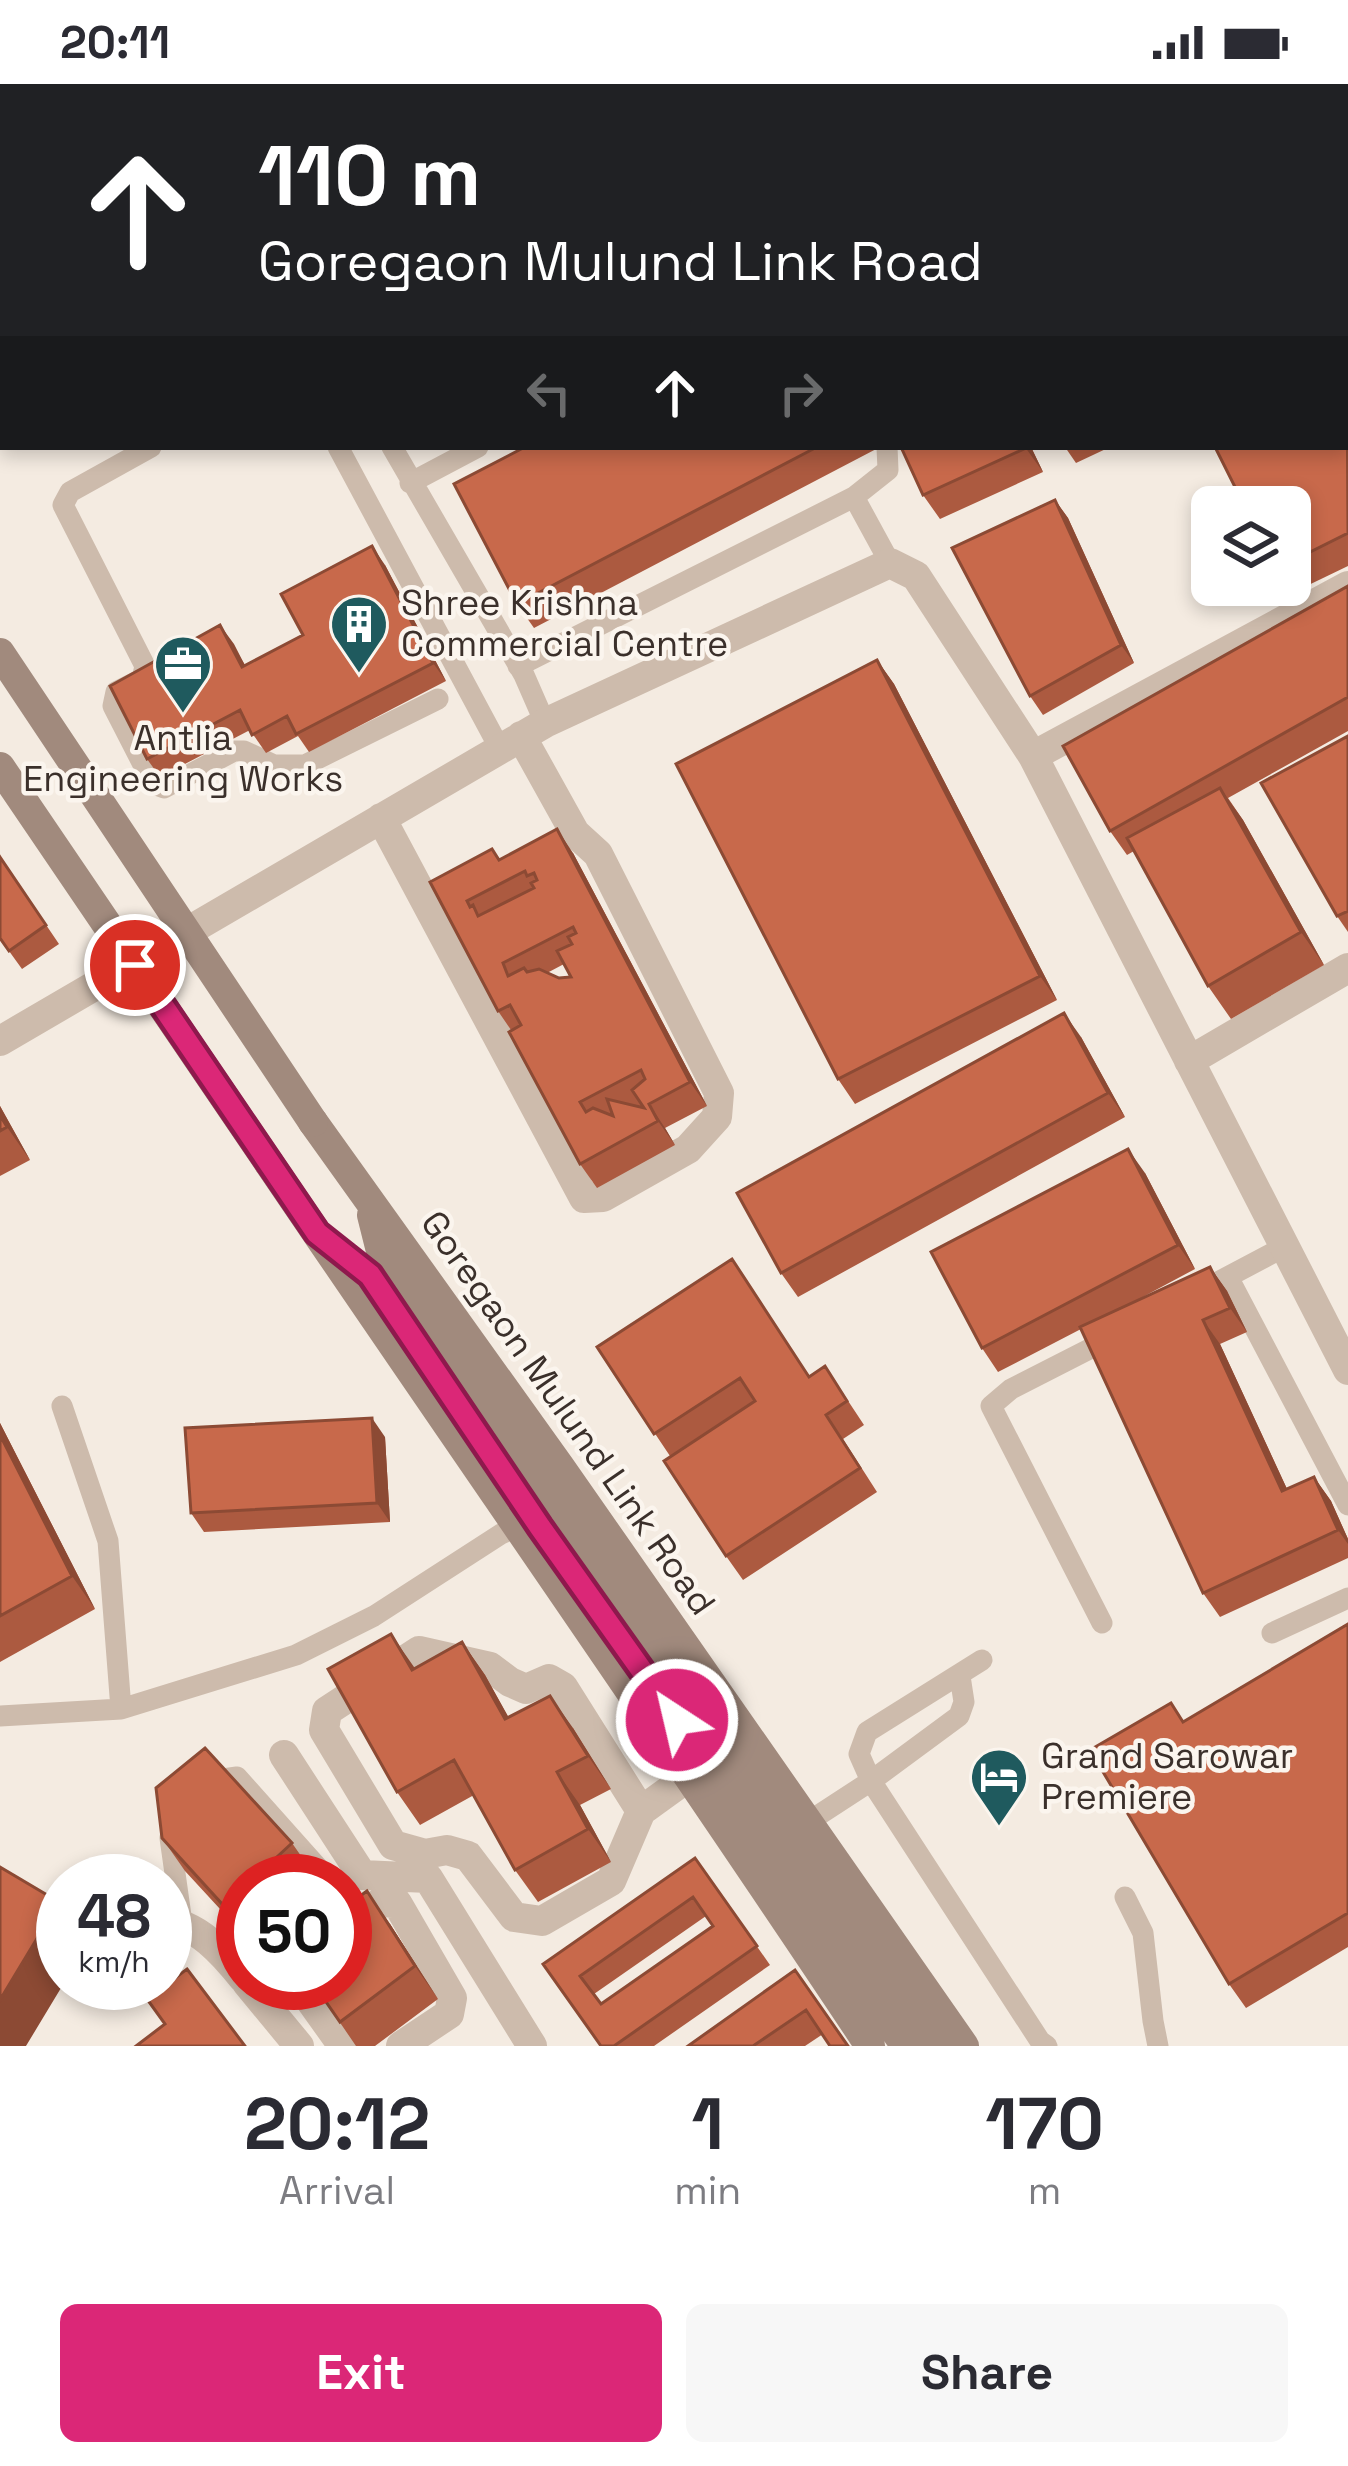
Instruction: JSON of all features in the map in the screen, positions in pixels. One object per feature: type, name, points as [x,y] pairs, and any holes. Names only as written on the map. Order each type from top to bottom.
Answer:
[{"type":"main road","name":"Goregaon Mulund Link Road","points":[[0,653],[369,1205],[808,1822],[939,2032]]},
{"type":"main road","points":[[0,767],[870,2046]]},
{"type":"main road","points":[[369,1205],[384,1263],[939,2032],[966,2046]]},
{"type":"main road","points":[[325,1240],[370,1275],[540,1527],[906,2046]]},
{"type":"street","points":[[0,1041],[522,736],[890,563],[916,577],[1033,756],[1348,1370]]},
{"type":"street","points":[[1033,756],[1348,586]]},
{"type":"street","points":[[381,818],[437,897],[584,1198],[603,1197],[688,1149],[717,1117],[718,1093],[598,854],[575,832],[561,830],[522,736]]},
{"type":"street","points":[[1189,1061],[1348,968]]},
{"type":"street","points":[[641,1811],[562,1687],[549,1678],[526,1689],[490,1667],[419,1652],[328,1711],[324,1730],[392,1845],[425,1854],[447,1850],[468,1856],[514,1917],[542,1921],[611,1881],[641,1811],[688,1777]]},
{"type":"street","points":[[284,1755],[362,1875],[428,1877],[532,2046]]},
{"type":"street","points":[[372,1909],[381,1903],[397,1903],[452,1998],[449,2014],[401,2046]]},
{"type":"street","points":[[274,2010],[299,2046]]},
{"type":"street","points":[[317,2010],[343,2046]]},
{"type":"lane","points":[[147,450],[70,492],[63,506],[145,666],[142,679],[116,692],[113,706],[153,784],[164,788],[234,751],[274,765],[304,764],[438,699]]},
{"type":"lane","points":[[340,450],[522,736]]},
{"type":"lane","points":[[394,450],[518,666],[522,736]]},
{"type":"lane","points":[[410,483],[472,450]]},
{"type":"lane","points":[[518,666],[854,497],[888,470],[887,450]]},
{"type":"lane","points":[[854,497],[890,563]]},
{"type":"lane","points":[[1189,1297],[1284,1247]]},
{"type":"lane","points":[[1228,1277],[1348,1505]]},
{"type":"lane","points":[[1102,1623],[991,1406],[1011,1389],[1130,1328]]},
{"type":"lane","points":[[62,1406],[108,1541],[121,1708]]},
{"type":"lane","points":[[0,1716],[121,1708],[296,1655],[374,1616],[516,1528]]},
{"type":"lane","points":[[1272,1633],[1348,1598]]},
{"type":"lane","points":[[982,1660],[867,1732],[859,1754],[871,1781],[1047,2046]]},
{"type":"lane","points":[[808,1822],[959,1716],[964,1702],[960,1676]]},
{"type":"lane","points":[[171,1854],[175,1817],[223,1778],[237,1777],[306,1854]]},
{"type":"lane","points":[[1125,1897],[1142,1933],[1158,2046]]},
{"type":"building","points":[[519,450],[811,450],[517,604],[454,484]]},
{"type":"building","points":[[902,450],[1022,450],[923,495]]},
{"type":"building","points":[[1216,450],[1347,450],[1348,533],[1311,552],[1311,486],[1234,486]]},
{"type":"building","points":[[1055,500],[1121,645],[1030,696],[952,548]]},
{"type":"building","name":"Shree Krishna Commercial Centre","points":[[372,546],[433,663],[296,734],[287,716],[252,735],[240,710],[147,759],[110,686],[220,625],[242,667],[303,635],[281,594]]},
{"type":"building","points":[[1348,586],[1348,697],[1110,831],[1063,746]]},
{"type":"building","points":[[877,660],[1040,976],[838,1079],[676,764]]},
{"type":"building","points":[[1348,736],[1348,911],[1337,916],[1261,783]]},
{"type":"building","points":[[1220,788],[1301,932],[1208,986],[1127,838]]},
{"type":"building","points":[[557,829],[690,1082],[649,1104],[658,1121],[580,1164],[509,1032],[521,1025],[510,1005],[498,1011],[430,882],[492,849],[499,860]],"holes":[[[525,871],[527,876],[534,873],[534,888],[478,916],[470,907],[467,901]],[[573,927],[576,933],[568,937],[572,944],[557,951],[571,977],[524,968],[508,976],[503,963]],[[641,1070],[645,1079],[632,1090],[644,1108],[607,1099],[613,1116],[593,1108],[586,1112],[580,1102]]]},
{"type":"building","points":[[0,857],[46,925],[9,951],[0,938]]},
{"type":"building","points":[[1064,1013],[1108,1093],[781,1273],[737,1193]]},
{"type":"building","points":[[1128,1149],[1178,1245],[982,1348],[931,1252]]},
{"type":"building","points":[[732,1259],[809,1377],[825,1366],[847,1401],[826,1415],[860,1468],[726,1556],[664,1461],[755,1401],[740,1378],[654,1434],[597,1347]]},
{"type":"building","points":[[1210,1267],[1230,1308],[1203,1320],[1282,1491],[1314,1477],[1338,1530],[1203,1593],[1080,1327]]},
{"type":"building","points":[[372,1418],[377,1503],[191,1513],[185,1428]]},
{"type":"building","points":[[0,1435],[72,1576],[0,1616]]},
{"type":"building","points":[[1348,1624],[1348,1913],[1229,1984],[1090,1750],[1171,1703],[1183,1722]]},
{"type":"building","points":[[391,1634],[412,1670],[462,1642],[505,1719],[550,1696],[588,1756],[557,1772],[588,1829],[515,1870],[454,1760],[397,1792],[328,1669]]},
{"type":"building","points":[[205,1748],[292,1843],[280,1854],[216,1854],[216,1897],[192,1871],[192,1854],[177,1854],[162,1838],[156,1788]]},
{"type":"building","points":[[695,1858],[757,1946],[614,2046],[601,2046],[543,1964]],"holes":[[[693,1897],[713,1926],[601,2004],[580,1976]]]},
{"type":"building","points":[[0,1867],[36,1888],[36,1940],[0,2000]]},
{"type":"building","points":[[372,1899],[415,1966],[372,1998]]},
{"type":"building","points":[[795,1970],[848,2046],[830,2046],[806,2010],[753,2046],[688,2046]]},
{"type":"building","points":[[192,1976],[245,2046],[136,2046],[165,2024],[155,2010],[192,2010]]},
{"type":"building","points":[[332,2010],[356,2010],[340,2022]]},
{"type":"place","name":"Shree Krishna Commercial Centre","points":[[359,675]]},
{"type":"place","name":"Antlia Engineering Works","points":[[183,715]]},
{"type":"place","name":"Grand Sarowar Premiere","points":[[999,1828]]},
{"type":"route","points":[[135,965],[317,1233],[370,1275],[677,1720]]}]
